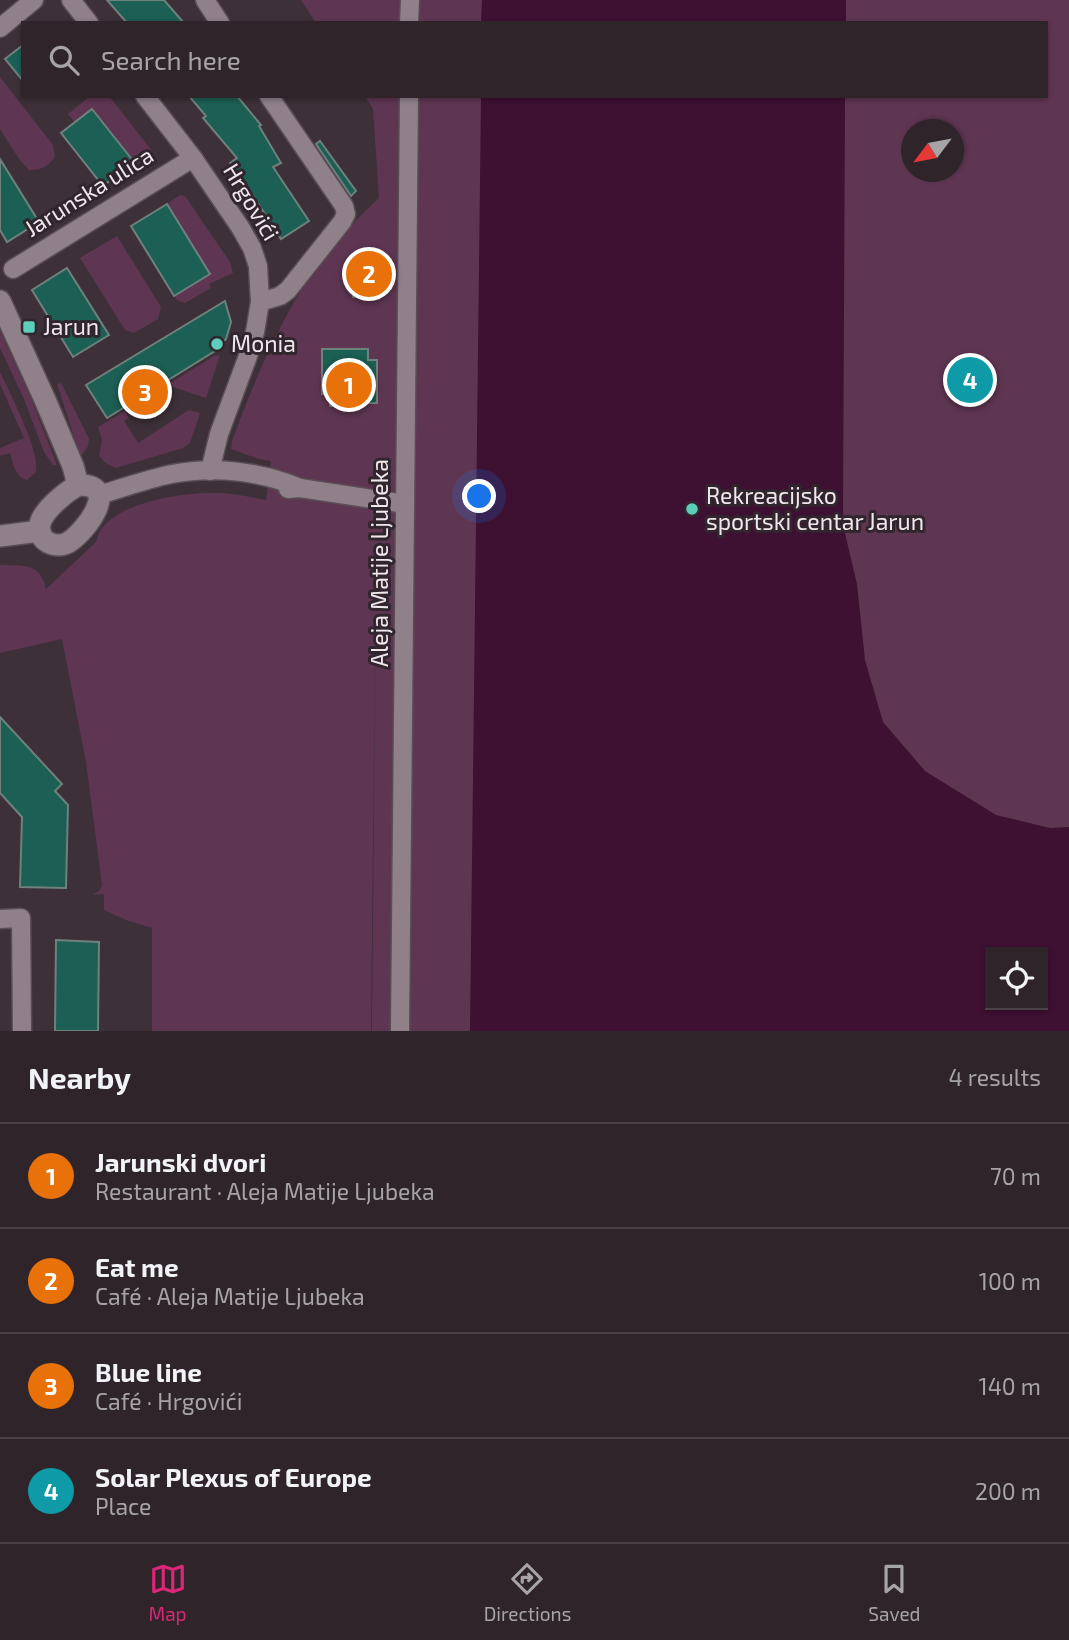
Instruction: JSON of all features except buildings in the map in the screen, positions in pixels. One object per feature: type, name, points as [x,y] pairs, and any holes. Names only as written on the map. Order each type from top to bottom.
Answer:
[{"type":"street","points":[[0,28],[34,0]]},
{"type":"street","points":[[71,0],[87,21]]},
{"type":"street","points":[[205,0],[219,21]]},
{"type":"street","points":[[409,21],[410,0]]},
{"type":"street","name":"Hrgovići","points":[[147,98],[240,227],[258,266],[260,302],[255,332],[219,434],[210,471]]},
{"type":"street","points":[[260,302],[281,296],[288,290],[346,214],[344,206],[270,98]]},
{"type":"street","name":"Aleja Matije Ljubeka","points":[[400,1031],[409,98]]},
{"type":"street","name":"Jarunska ulica","points":[[13,269],[193,159]]},
{"type":"street","points":[[0,301],[46,402],[78,485]]},
{"type":"street","points":[[99,495],[174,474],[210,471],[267,488],[300,488],[405,504]]},
{"type":"street","points":[[78,485],[89,486],[99,495],[100,502],[92,519],[76,536],[66,544],[52,545],[46,542],[40,531],[40,524],[48,510],[62,496],[78,485]]},
{"type":"street","points":[[0,536],[40,531]]},
{"type":"street","points":[[0,919],[21,918],[22,1031]]},
{"type":"shaded area","name":"Rekreacijsko sportski centar Jarun","points":[[301,0],[1069,0],[1069,1031],[372,1031],[376,572],[371,1031],[152,1031],[152,928],[104,910],[104,894],[92,895],[100,890],[102,885],[86,762],[62,639],[0,653],[0,565],[23,566],[35,570],[40,574],[46,589],[96,542],[102,529],[113,518],[125,511],[172,496],[204,493],[266,500],[271,461],[231,449],[232,441],[264,361],[305,284],[339,238],[379,198],[373,109],[366,98],[1048,98],[1048,21],[315,21]]},
{"type":"shaded area","points":[[482,0],[846,0],[846,21],[481,21]]},
{"type":"shaded area","points":[[0,77],[53,145],[55,157],[44,167],[29,170],[0,129]]},
{"type":"shaded area","points":[[88,98],[111,98],[153,152],[136,165],[92,110],[75,123],[68,114]]},
{"type":"shaded area","points":[[481,98],[845,98],[843,525],[857,584],[865,660],[883,722],[925,771],[996,815],[1050,828],[1069,827],[1069,1031],[470,1031]]},
{"type":"shaded area","points":[[180,195],[185,196],[230,262],[233,273],[209,284],[211,288],[185,303],[174,296],[209,274],[167,204]]},
{"type":"shaded area","points":[[117,236],[161,307],[158,319],[134,333],[125,330],[80,258]]},
{"type":"shaded area","points":[[0,331],[30,396],[57,465],[53,465],[44,452],[24,399],[0,348]]},
{"type":"shaded area","points":[[220,355],[206,398],[170,386],[172,382]]},
{"type":"shaded area","points":[[0,372],[23,422],[36,462],[36,472],[27,480],[17,473],[10,453],[0,456],[0,448],[24,438],[0,384]]},
{"type":"shaded area","points":[[61,383],[89,439],[82,455],[57,384]]},
{"type":"shaded area","points":[[189,410],[200,413],[190,443],[183,448],[116,468],[99,456],[102,440],[98,427],[125,411],[129,418],[124,421],[138,443]]},
{"type":"place","name":"Eat me","points":[[369,274]]},
{"type":"place","name":"Jarun","points":[[29,327]]},
{"type":"place","name":"Monia","points":[[217,344]]},
{"type":"place","name":"Solar Plexus of Europe","points":[[970,380]]},
{"type":"place","name":"Jarunski dvori","points":[[349,385]]},
{"type":"place","name":"Blue line","points":[[145,392]]},
{"type":"place","name":"Rekreacijsko sportski centar Jarun","points":[[692,509]]}]
